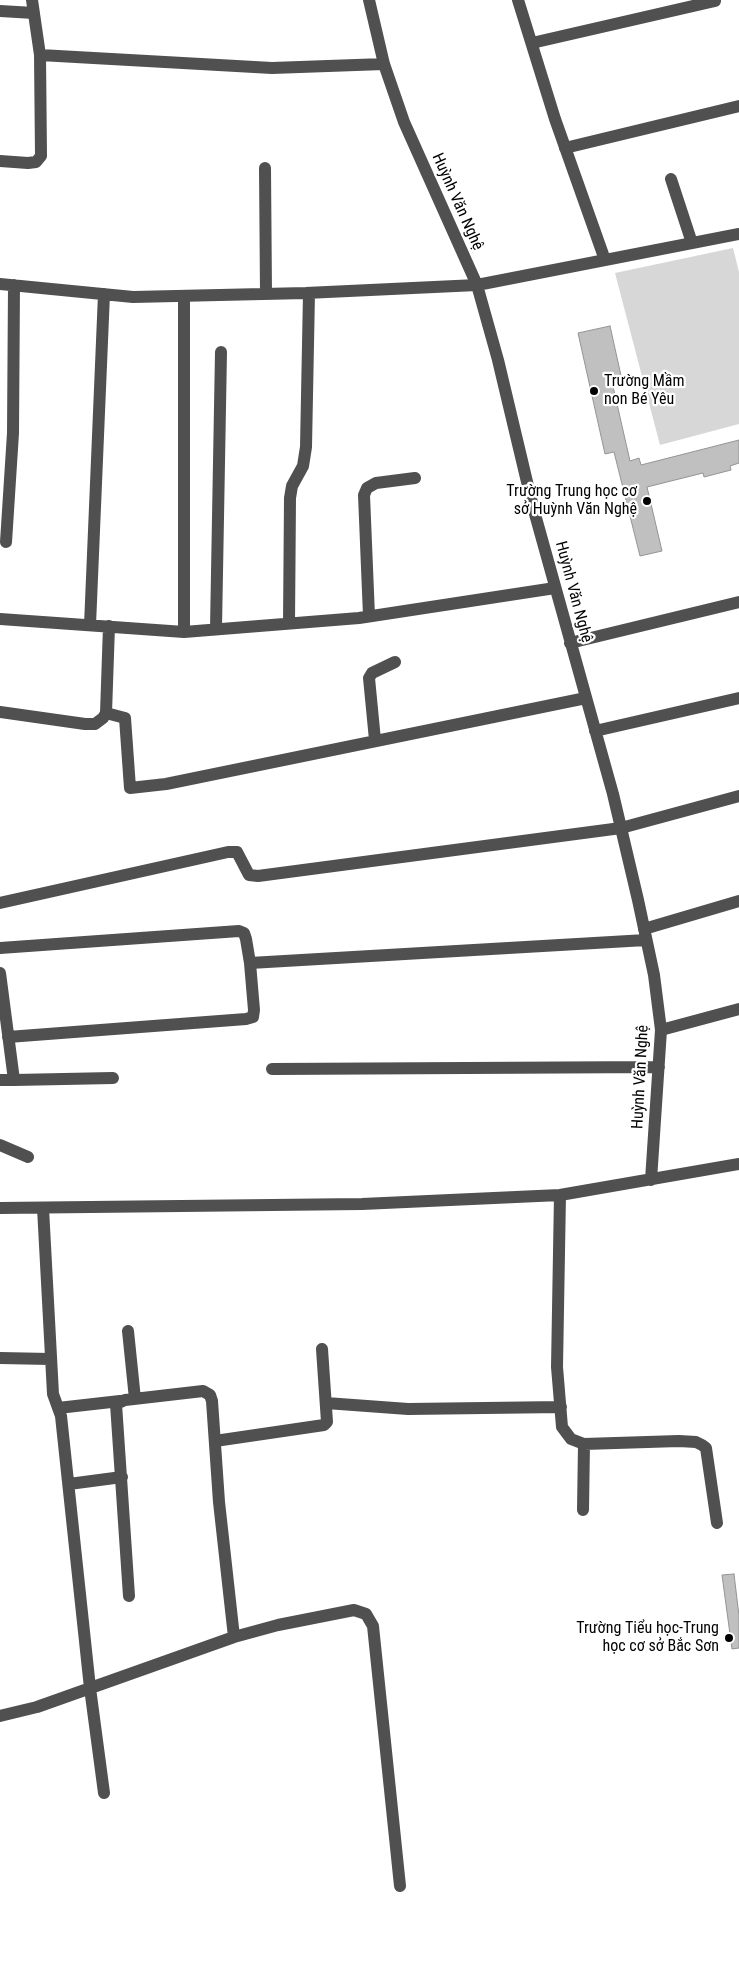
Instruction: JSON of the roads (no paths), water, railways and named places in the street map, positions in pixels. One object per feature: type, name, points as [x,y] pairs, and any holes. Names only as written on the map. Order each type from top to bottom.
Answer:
[{"type":"street","points":[[0,161],[28,163],[36,162],[41,156],[40,55],[32,0]]},
{"type":"street","name":"Huỳnh Văn Nghệ","points":[[369,0],[384,64],[404,122],[477,285],[498,360],[533,507],[621,828],[654,975],[661,1030],[651,1180]]},
{"type":"street","points":[[518,0],[565,148],[605,260]]},
{"type":"street","points":[[532,43],[715,1]]},
{"type":"street","points":[[0,11],[34,13]]},
{"type":"street","points":[[40,55],[272,68],[384,64]]},
{"type":"street","points":[[565,148],[739,106]]},
{"type":"street","points":[[265,168],[266,294]]},
{"type":"street","points":[[671,179],[692,243]]},
{"type":"street","points":[[0,284],[133,297],[309,293],[477,285],[739,234]]},
{"type":"street","points":[[6,542],[13,433],[14,285]]},
{"type":"street","points":[[289,623],[290,498],[292,486],[303,466],[306,447],[309,293]]},
{"type":"street","points":[[90,625],[104,294]]},
{"type":"street","points":[[184,296],[184,632]]},
{"type":"street","points":[[216,628],[221,352]]},
{"type":"street","points":[[369,616],[364,495],[367,488],[376,483],[415,478]]},
{"type":"street","points":[[0,619],[184,632],[369,616],[555,588]]},
{"type":"street","points":[[570,643],[739,602]]},
{"type":"street","points":[[0,712],[95,724],[106,713],[109,626]]},
{"type":"street","points":[[375,740],[369,678],[372,674],[395,662]]},
{"type":"street","points":[[106,713],[125,718],[130,788],[166,784],[586,698]]},
{"type":"street","points":[[595,731],[739,698]]},
{"type":"street","points":[[0,904],[228,852],[237,852],[249,875],[258,876],[621,828],[739,796]]},
{"type":"street","points":[[250,963],[645,935],[739,901]]},
{"type":"street","points":[[0,948],[239,931],[244,933],[250,963],[254,1010],[253,1017],[246,1020],[8,1037]]},
{"type":"street","points":[[0,973],[14,1080]]},
{"type":"street","points":[[661,1030],[739,1009]]},
{"type":"street","points":[[272,1069],[659,1067]]},
{"type":"street","points":[[0,1080],[113,1078]]},
{"type":"street","points":[[0,1145],[28,1157]]},
{"type":"street","points":[[0,1208],[362,1204],[560,1195],[739,1164]]},
{"type":"street","points":[[560,1195],[557,1367],[562,1427],[571,1440],[584,1444],[680,1441],[696,1442],[702,1445],[706,1448],[717,1522]]},
{"type":"street","points":[[43,1208],[53,1394],[58,1408],[69,1484],[90,1688],[104,1793]]},
{"type":"street","points":[[128,1330],[136,1399]]},
{"type":"street","points":[[215,1441],[324,1425],[327,1422],[322,1349]]},
{"type":"street","points":[[0,1358],[50,1359]]},
{"type":"street","points":[[58,1408],[203,1391],[210,1395],[215,1441],[218,1502],[234,1637]]},
{"type":"street","points":[[120,1401],[116,1404],[129,1596]]},
{"type":"street","points":[[326,1403],[384,1406],[408,1410],[561,1407]]},
{"type":"street","points":[[583,1510],[584,1444]]},
{"type":"street","points":[[69,1484],[122,1477]]},
{"type":"street","points":[[0,1716],[37,1707],[234,1637],[278,1625],[354,1610],[366,1614],[373,1626],[400,1886]]},
{"type":"place","name":"Trường Mầm non Bé Yêu","points":[[594,391]]},
{"type":"place","name":"Trường Trung học cơ sở Huỳnh Văn Nghệ","points":[[647,501]]},
{"type":"place","name":"Trường Tiểu học-Trung học cơ sở Bắc Sơn","points":[[729,1638]]}]
